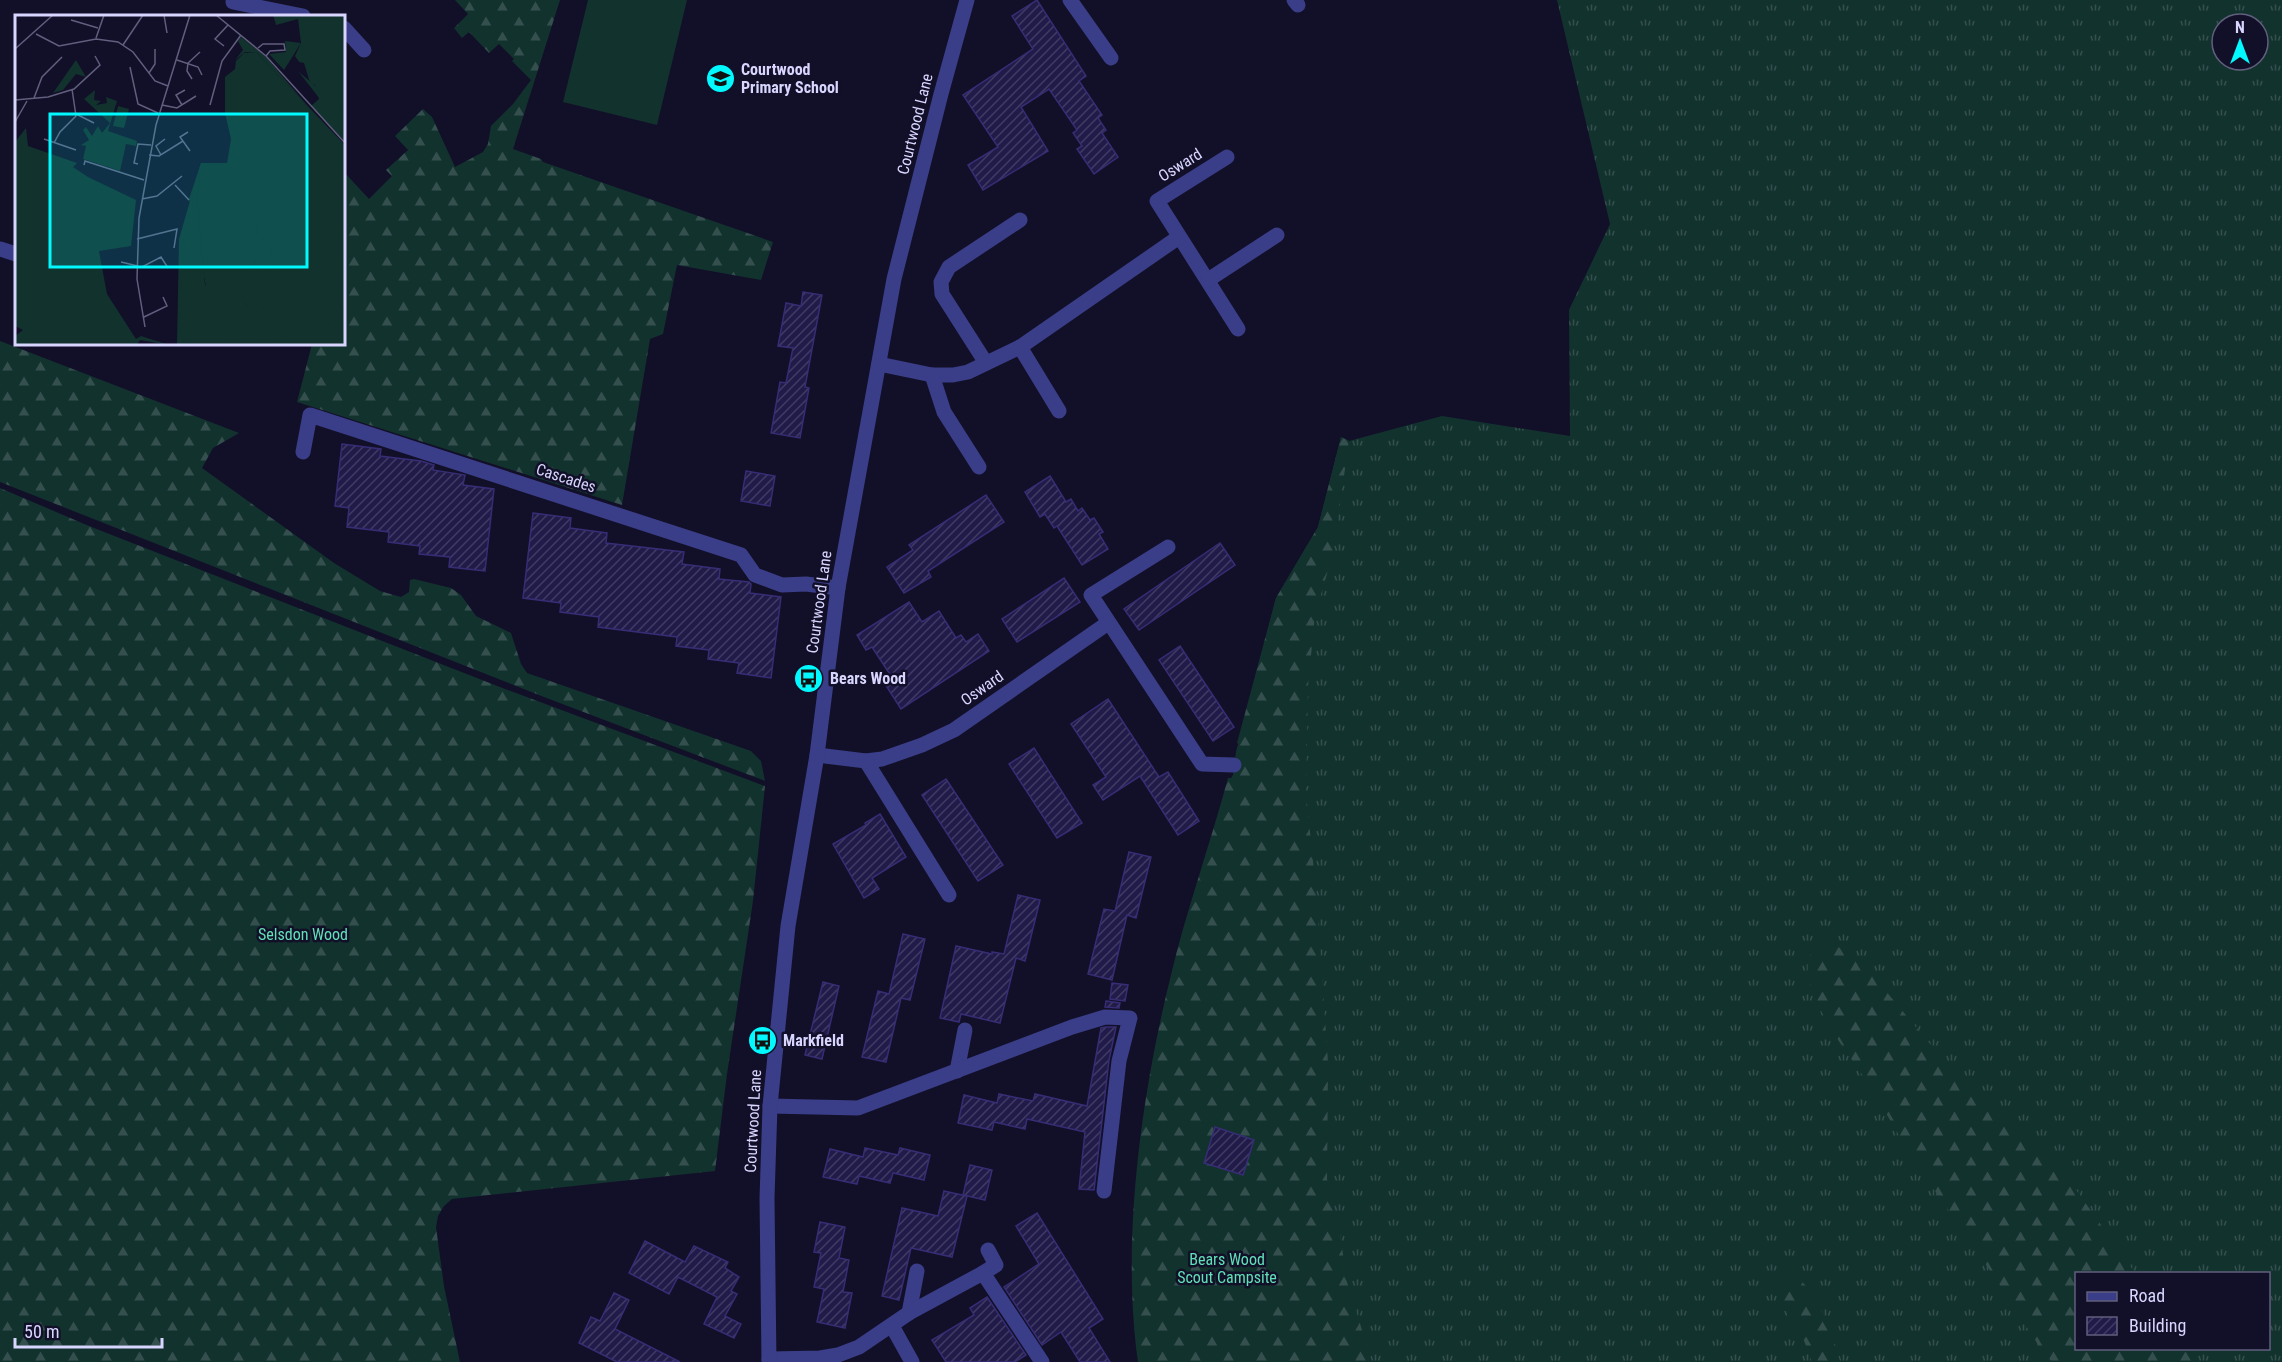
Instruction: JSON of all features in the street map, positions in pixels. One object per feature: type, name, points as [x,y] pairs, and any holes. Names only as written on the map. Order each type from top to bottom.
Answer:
[{"type":"street","name":"Courtwood Lane","points":[[769,1360],[767,1198],[770,1106],[788,926],[817,755],[838,588],[894,279],[940,94],[967,0]]},
{"type":"street","points":[[1070,0],[1111,58]]},
{"type":"street","points":[[232,6],[296,15]]},
{"type":"street","points":[[345,29],[364,50]]},
{"type":"street","name":"Osward","points":[[1227,157],[1157,201],[1238,329]]},
{"type":"street","points":[[986,363],[942,294],[941,282],[949,267],[1020,220]]},
{"type":"street","points":[[1208,280],[1277,235]]},
{"type":"street","points":[[879,364],[932,375],[968,372],[1020,347],[1179,237]]},
{"type":"street","points":[[0,249],[15,254]]},
{"type":"street","points":[[1020,347],[1059,411]]},
{"type":"street","points":[[932,375],[944,412],[979,467]]},
{"type":"street","name":"Cascades","points":[[303,452],[310,415],[741,555],[755,575],[782,585],[806,584],[838,588]]},
{"type":"street","points":[[1168,547],[1091,595],[1202,764],[1234,765]]},
{"type":"street","name":"Osward","points":[[817,755],[866,761],[882,759],[922,745],[954,730],[1108,623]]},
{"type":"street","points":[[866,761],[949,895]]},
{"type":"street","points":[[770,1106],[858,1108],[1072,1027],[1105,1017],[1130,1018],[1119,1061],[1104,1191]]},
{"type":"street","points":[[957,1071],[965,1030]]},
{"type":"street","points":[[769,1360],[820,1360],[859,1347],[909,1312],[996,1265],[988,1250]]},
{"type":"street","points":[[909,1312],[917,1270]]},
{"type":"street","points":[[983,1273],[1042,1362]]},
{"type":"street","points":[[892,1326],[912,1362]]},
{"type":"green space","points":[[455,0],[560,0],[513,149],[541,159],[543,162],[773,242],[761,280],[677,265],[663,334],[650,339],[622,505],[297,402],[312,345],[345,345],[345,173],[369,199],[392,176],[386,170],[408,150],[395,136],[423,109],[432,117],[455,167],[483,152],[488,144],[491,126],[513,104],[531,80],[499,44],[489,53],[469,32],[462,38],[454,28],[468,14]]},
{"type":"green space","points":[[588,0],[687,0],[657,125],[563,102]]},
{"type":"green space","points":[[1557,0],[2282,0],[2282,1362],[1343,1362],[1236,752],[1276,598],[1318,527],[1341,437],[1349,441],[1442,416],[1570,436],[1569,310],[1610,224]]},
{"type":"green space","points":[[0,341],[239,433],[213,448],[202,468],[334,563],[380,591],[401,597],[409,592],[410,580],[414,579],[451,588],[461,595],[476,616],[511,633],[521,664],[527,673],[751,751],[761,761],[765,781],[544,697],[0,482]]},
{"type":"green space","name":"Bears Wood Scout Campsite","points":[[1341,437],[1349,441],[1333,553],[1315,615],[1308,686],[1306,793],[1316,890],[1328,1063],[1327,1179],[1339,1227],[1347,1282],[1372,1362],[1138,1362],[1133,1316],[1133,1219],[1143,1120],[1160,1024],[1176,954],[1228,778],[1233,775],[1239,744],[1237,743],[1276,598],[1318,527]]},
{"type":"green space","name":"Selsdon Wood","points":[[0,488],[89,526],[505,689],[765,786],[753,901],[715,1171],[452,1199],[438,1216],[436,1227],[444,1286],[460,1362],[0,1362]]},
{"type":"green space","points":[[1825,941],[1837,946],[1864,965],[1956,1075],[2055,1160],[2134,1272],[2075,1272],[2075,1350],[2193,1350],[2199,1362],[2052,1362],[1929,1182],[1827,1021],[1814,994],[1808,968],[1812,952]]},
{"type":"green space","points":[[1795,1276],[1803,1282],[1817,1303],[1834,1340],[1840,1362],[1812,1362],[1803,1338],[1784,1308],[1779,1294],[1781,1279]]},
{"type":"building","points":[[1037,0],[1086,76],[1079,81],[1102,115],[1098,118],[1106,130],[1102,133],[1118,157],[1094,174],[1077,149],[1082,146],[1073,133],[1077,130],[1049,89],[1021,107],[1048,151],[983,190],[968,165],[998,147],[963,95],[1033,49],[1012,16]]},
{"type":"building","points":[[803,292],[822,295],[805,387],[809,388],[800,438],[771,433],[780,382],[786,383],[793,348],[778,346],[786,303],[801,306]]},
{"type":"building","points":[[342,444],[381,449],[380,456],[421,461],[434,465],[433,470],[465,475],[463,485],[494,489],[485,571],[449,567],[450,557],[419,554],[420,546],[388,542],[389,532],[347,527],[349,508],[335,506]]},
{"type":"building","points":[[746,471],[775,476],[770,506],[741,501]]},
{"type":"building","points":[[1050,476],[1066,502],[1071,499],[1078,511],[1082,508],[1090,520],[1094,518],[1103,532],[1099,534],[1108,549],[1082,565],[1057,526],[1054,528],[1045,514],[1040,517],[1025,492]]},
{"type":"building","points":[[986,495],[1004,522],[928,571],[931,577],[904,593],[887,567],[913,550],[909,545]]},
{"type":"building","points":[[533,513],[571,518],[570,528],[607,533],[606,543],[684,552],[682,564],[720,569],[719,579],[749,582],[751,584],[750,593],[781,597],[771,678],[737,673],[739,663],[708,659],[709,650],[676,646],[677,637],[598,627],[599,617],[560,612],[561,603],[523,598]]},
{"type":"building","points":[[1220,543],[1235,565],[1139,630],[1124,609]]},
{"type":"building","points":[[1064,578],[1080,602],[1017,642],[1002,619]]},
{"type":"building","points":[[909,602],[922,622],[939,611],[956,638],[961,635],[966,642],[978,634],[989,651],[901,709],[885,684],[893,679],[872,647],[866,650],[857,635]]},
{"type":"building","points":[[1180,646],[1234,727],[1213,741],[1159,660]]},
{"type":"building","points":[[1108,699],[1159,777],[1168,772],[1199,821],[1178,835],[1140,776],[1103,800],[1093,785],[1106,777],[1071,724]]},
{"type":"building","points":[[1034,748],[1082,823],[1057,838],[1009,764]]},
{"type":"building","points":[[946,779],[1003,865],[978,881],[922,795]]},
{"type":"building","points":[[880,814],[906,857],[872,878],[879,889],[864,898],[833,844]]},
{"type":"building","points":[[1129,852],[1151,857],[1136,918],[1127,915],[1112,980],[1088,974],[1104,909],[1115,911]]},
{"type":"building","points":[[1018,895],[1040,900],[1025,961],[1016,958],[1000,1023],[961,1014],[959,1022],[940,1018],[956,946],[992,954],[992,952],[1004,954]]},
{"type":"building","points":[[903,934],[925,939],[910,1000],[901,998],[886,1062],[862,1057],[878,991],[889,994]]},
{"type":"building","points":[[823,982],[839,986],[822,1059],[805,1055]]},
{"type":"building","points":[[1112,983],[1128,985],[1125,1001],[1110,999]]},
{"type":"building","points":[[1106,1001],[1120,1003],[1119,1008],[1105,1007]]},
{"type":"building","points":[[1116,1027],[1109,1060],[1094,1190],[1079,1189],[1085,1132],[1027,1119],[1025,1129],[994,1122],[992,1130],[958,1123],[964,1095],[997,1103],[999,1094],[1033,1101],[1035,1094],[1087,1106],[1101,1028]]},
{"type":"building","points":[[1215,1127],[1254,1140],[1243,1175],[1204,1163]]},
{"type":"building","points":[[865,1148],[898,1155],[900,1148],[930,1155],[924,1180],[893,1173],[890,1183],[859,1176],[857,1184],[823,1177],[830,1149],[863,1157]]},
{"type":"building","points":[[970,1165],[992,1170],[985,1200],[963,1195]]},
{"type":"building","points":[[944,1191],[967,1196],[952,1257],[911,1248],[899,1300],[882,1296],[902,1208],[938,1216]]},
{"type":"building","points":[[1037,1213],[1103,1319],[1089,1328],[1110,1362],[1080,1362],[1061,1332],[1042,1345],[1004,1287],[1039,1264],[1016,1226]]},
{"type":"building","points":[[820,1222],[845,1227],[839,1258],[849,1260],[843,1292],[852,1293],[845,1328],[817,1322],[824,1289],[814,1287],[821,1253],[814,1252]]},
{"type":"building","points":[[645,1241],[685,1262],[694,1246],[728,1262],[725,1268],[739,1277],[731,1291],[737,1294],[725,1316],[741,1324],[734,1338],[704,1324],[717,1297],[678,1277],[669,1294],[629,1273]]},
{"type":"building","points":[[614,1293],[629,1300],[615,1329],[680,1362],[617,1362],[579,1343],[591,1317],[600,1321]]},
{"type":"building","points":[[987,1297],[1026,1355],[1015,1362],[946,1362],[932,1340],[974,1315],[970,1308]]},
{"type":"place","name":"Courtwood Primary School","points":[[720,78]]},
{"type":"place","name":"Bears Wood","points":[[809,678]]},
{"type":"place","name":"Markfield","points":[[762,1040]]}]
